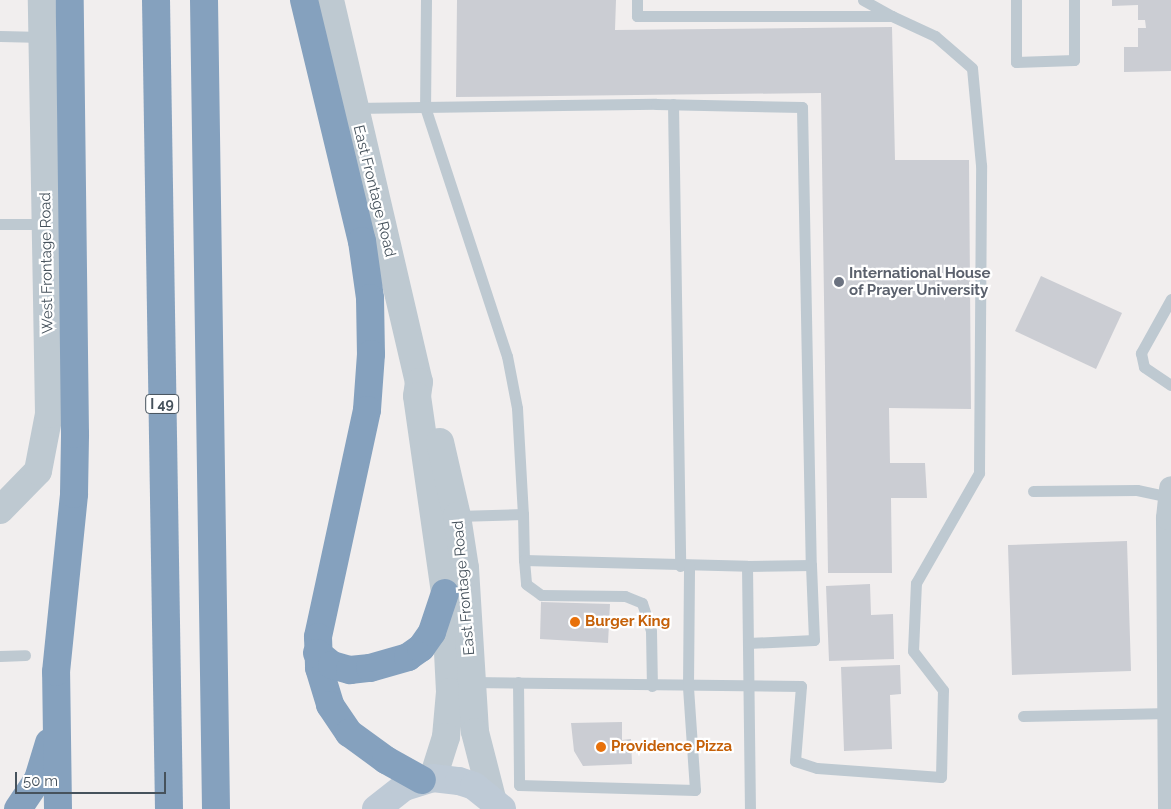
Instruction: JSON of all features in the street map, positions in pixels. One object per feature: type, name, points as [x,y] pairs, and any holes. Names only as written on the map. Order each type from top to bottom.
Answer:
[{"type":"highway","points":[[58,809],[56,729],[58,640],[74,494],[75,434],[70,0]]},
{"type":"highway","name":"I 49","points":[[156,0],[169,809]]},
{"type":"highway","points":[[204,0],[216,809]]},
{"type":"highway","points":[[304,0],[362,242],[370,298],[371,354],[366,410],[318,637],[318,653],[330,705],[349,733],[386,760],[428,779]]},
{"type":"highway","points":[[318,653],[332,665],[350,670],[370,668],[408,657],[421,648],[432,632],[445,593]]},
{"type":"highway","points":[[18,809],[38,779],[46,748],[56,729]]},
{"type":"main road","points":[[375,808],[404,786],[428,779],[459,781],[497,803]]},
{"type":"street","name":"West Frontage Road","points":[[0,510],[38,471],[49,414],[42,0]]},
{"type":"street","name":"East Frontage Road","points":[[330,0],[419,382],[418,396],[445,593],[449,716],[428,779]]},
{"type":"street","name":"East Frontage Road","points":[[419,382],[427,393],[458,516],[476,732],[497,803]]},
{"type":"street","points":[[1170,809],[1171,494]]},
{"type":"lane","points":[[426,0],[425,107],[507,356],[517,408],[526,584],[541,595],[625,596],[642,603],[651,631],[652,686]]},
{"type":"lane","points":[[637,0],[637,16],[892,16]]},
{"type":"lane","points":[[472,682],[652,686],[801,686],[795,760],[817,768],[941,776],[943,690],[912,650],[916,583],[979,473],[981,164],[972,68],[935,36],[863,0]]},
{"type":"lane","points":[[1016,0],[1016,62],[1074,60],[1074,0]]},
{"type":"lane","points":[[0,36],[43,37]]},
{"type":"lane","points":[[354,108],[673,104],[802,107],[814,640],[748,643]]},
{"type":"lane","points":[[518,682],[519,785],[695,790],[688,686],[673,104]]},
{"type":"lane","points":[[0,224],[46,224]]},
{"type":"lane","points":[[1171,299],[1141,353],[1144,367],[1171,385]]},
{"type":"lane","points":[[1033,491],[1137,490],[1171,494]]},
{"type":"lane","points":[[458,516],[523,514]]},
{"type":"lane","points":[[524,560],[685,566],[811,565]]},
{"type":"lane","points":[[747,566],[750,809]]},
{"type":"lane","points":[[0,656],[25,655]]},
{"type":"lane","points":[[1023,716],[1170,703]]},
{"type":"building","points":[[457,0],[616,0],[615,30],[892,27],[895,160],[969,160],[971,409],[889,408],[890,463],[925,463],[927,498],[891,498],[892,573],[828,573],[821,93],[456,97]]},
{"type":"building","points":[[1112,0],[1171,0],[1171,71],[1124,72],[1124,47],[1138,47],[1138,28],[1146,28],[1145,20],[1138,20],[1138,5],[1112,6]]},
{"type":"building","points":[[1041,276],[1122,313],[1096,369],[1015,331]]},
{"type":"building","points":[[1127,541],[1131,671],[1012,675],[1008,545]]},
{"type":"building","points":[[870,584],[871,615],[893,614],[894,659],[829,661],[826,586]]},
{"type":"building","name":"Burger King","points":[[541,602],[610,604],[608,643],[540,639]]},
{"type":"building","points":[[900,665],[901,694],[890,695],[892,749],[844,751],[841,667]]},
{"type":"building","points":[[622,722],[622,740],[631,739],[632,764],[583,766],[574,751],[571,723]]},
{"type":"place","name":"International House of Prayer University","points":[[839,282]]},
{"type":"place","name":"Burger King","points":[[575,622]]},
{"type":"place","name":"Providence Pizza","points":[[601,747]]}]
